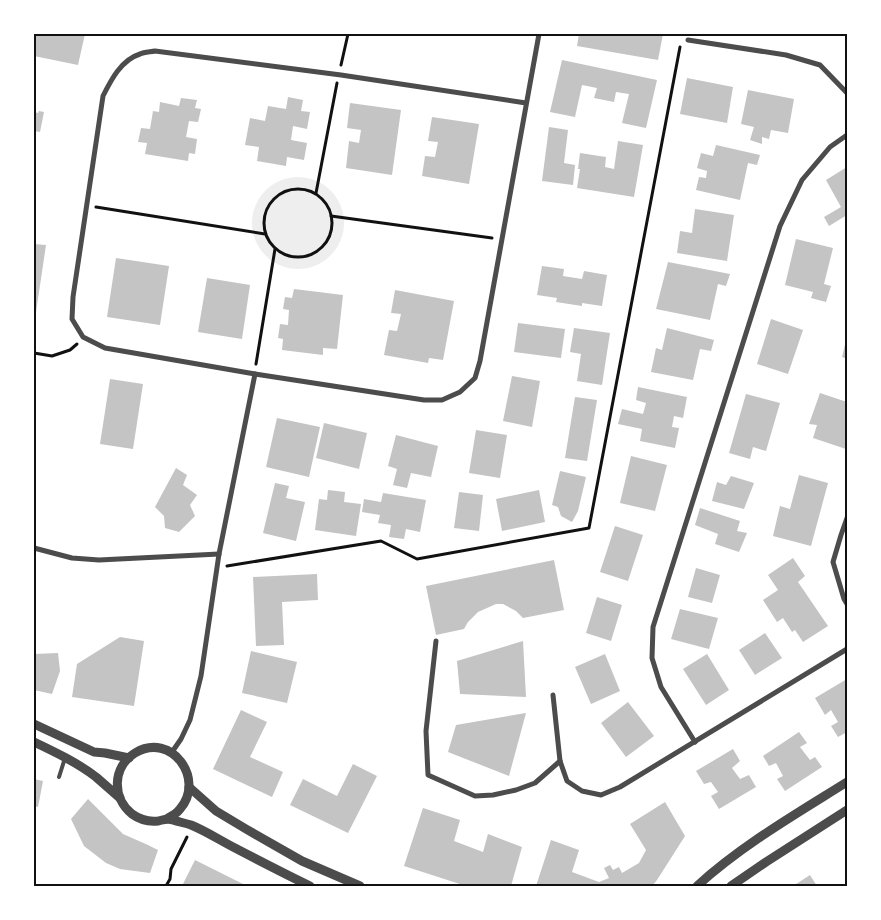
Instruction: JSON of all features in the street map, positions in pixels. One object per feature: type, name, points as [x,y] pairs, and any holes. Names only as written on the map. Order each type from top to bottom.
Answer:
[{"type":"street","points":[[526,103],[339,75],[156,51],[138,54],[124,64],[113,77],[104,96],[72,298],[72,319],[83,337],[104,348],[424,400],[442,400],[460,392],[474,378],[480,361],[502,239],[526,103],[538,34]]},
{"type":"street","points":[[688,40],[786,55],[820,65],[847,93]]},
{"type":"street","points":[[695,742],[661,687],[652,658],[653,626],[780,226],[802,180],[830,147],[847,135]]},
{"type":"street","points":[[172,752],[190,720],[201,676],[219,554],[255,374]]},
{"type":"street","points":[[847,518],[833,562],[847,604]]},
{"type":"street","points":[[34,548],[72,558],[99,560],[219,554]]},
{"type":"street","points":[[436,641],[426,731],[428,775],[475,796],[493,795],[516,790],[535,782],[560,761]]},
{"type":"street","points":[[553,696],[560,761],[567,781],[582,791],[601,795],[620,787],[847,649]]},
{"type":"street","points":[[34,724],[94,752],[128,758]]},
{"type":"street","points":[[34,742],[50,749],[95,777],[120,798]]},
{"type":"street","points":[[145,749],[163,749],[172,752],[182,761],[187,772],[189,788],[187,798],[180,809],[168,818],[151,821],[134,816],[126,808],[117,788],[118,777],[122,767],[128,758],[136,752],[145,749]]},
{"type":"street","points":[[698,886],[715,870],[765,834],[847,782]]},
{"type":"street","points":[[189,788],[216,810],[246,829],[302,861],[360,886]]},
{"type":"street","points":[[731,886],[847,810]]},
{"type":"street","points":[[168,818],[192,826],[310,886]]},
{"type":"lane","points":[[59,777],[65,758]]},
{"type":"path","points":[[316,193],[348,34]]},
{"type":"path","points":[[217,568],[381,540],[417,559],[590,528],[680,44]]},
{"type":"path","points":[[298,188],[316,193],[327,205],[331,216],[332,228],[328,238],[316,252],[305,256],[293,257],[275,249],[267,239],[263,227],[266,209],[275,197],[286,190],[298,188]]},
{"type":"path","points":[[87,205],[265,234]]},
{"type":"path","points":[[331,216],[502,239]]},
{"type":"path","points":[[255,374],[275,249]]},
{"type":"path","points":[[34,353],[52,356],[70,350],[83,337]]},
{"type":"path","points":[[166,886],[170,879],[171,870],[188,834]]},
{"type":"shaded area","points":[[298,177],[316,180],[331,190],[341,205],[344,223],[341,241],[331,256],[316,266],[298,269],[280,266],[265,256],[255,241],[252,223],[255,205],[265,190],[280,180]]},
{"type":"building","points":[[34,34],[85,34],[78,65],[34,56]]},
{"type":"building","points":[[579,34],[663,34],[658,60],[577,46]]},
{"type":"building","points":[[562,60],[657,80],[646,128],[622,123],[629,94],[616,92],[614,102],[594,98],[597,88],[582,85],[575,117],[550,112]]},
{"type":"building","points":[[687,78],[733,87],[727,123],[680,114]]},
{"type":"building","points":[[748,90],[794,99],[788,133],[771,130],[769,139],[762,137],[762,144],[750,140],[754,127],[741,124]]},
{"type":"building","points":[[288,97],[303,100],[301,111],[310,112],[307,129],[293,126],[291,140],[307,143],[304,160],[287,157],[286,166],[257,161],[259,147],[245,145],[250,118],[265,121],[268,106],[286,109]]},
{"type":"building","points":[[181,98],[197,100],[195,108],[201,109],[198,122],[189,121],[186,137],[197,139],[195,154],[189,153],[188,161],[145,154],[147,143],[138,142],[141,128],[150,129],[153,111],[159,112],[160,102],[179,106]]},
{"type":"building","points":[[350,103],[401,110],[392,175],[346,168],[349,141],[359,143],[361,130],[347,128]]},
{"type":"building","points":[[39,111],[44,112],[40,132],[34,131],[34,112],[38,113]]},
{"type":"building","points":[[432,117],[479,124],[469,184],[422,176],[425,156],[435,157],[438,142],[428,141]]},
{"type":"building","points":[[549,127],[568,130],[564,163],[575,165],[573,185],[542,181]]},
{"type":"building","points":[[618,141],[643,145],[634,197],[577,188],[580,153],[606,157],[605,167],[614,169]]},
{"type":"building","points":[[716,145],[760,155],[757,165],[748,163],[740,200],[696,190],[699,177],[706,178],[707,171],[697,168],[701,153],[713,156]]},
{"type":"building","points":[[847,167],[847,215],[829,226],[824,217],[841,207],[826,180]]},
{"type":"building","points":[[695,209],[734,215],[727,261],[677,253],[680,231],[692,233]]},
{"type":"building","points":[[796,239],[833,248],[824,284],[831,286],[826,302],[811,298],[813,292],[785,285]]},
{"type":"building","points":[[34,244],[46,245],[35,319],[34,319]]},
{"type":"building","points":[[116,258],[169,266],[160,325],[107,317]]},
{"type":"building","points":[[668,262],[730,274],[726,286],[718,284],[710,320],[656,309]]},
{"type":"building","points":[[542,266],[564,269],[563,276],[582,279],[584,271],[607,275],[602,306],[582,303],[582,306],[556,302],[557,298],[537,295]]},
{"type":"building","points":[[207,278],[250,285],[242,339],[198,332]]},
{"type":"building","points":[[294,289],[343,295],[337,349],[323,348],[323,355],[282,350],[283,339],[278,338],[280,324],[288,325],[289,310],[283,309],[285,297],[292,298]]},
{"type":"building","points":[[395,290],[454,301],[443,360],[429,358],[428,363],[384,355],[389,330],[397,331],[401,314],[391,313]]},
{"type":"building","points":[[771,319],[803,330],[788,374],[757,364]]},
{"type":"building","points":[[518,323],[565,329],[561,358],[514,352]]},
{"type":"building","points":[[574,328],[610,333],[602,385],[577,381],[581,354],[570,352]]},
{"type":"building","points":[[667,328],[714,340],[711,351],[700,349],[693,380],[651,372],[656,348],[662,350]]},
{"type":"building","points":[[847,336],[847,359],[842,357]]},
{"type":"building","points":[[512,376],[540,381],[532,427],[503,421]]},
{"type":"building","points":[[110,379],[143,384],[133,449],[100,444]]},
{"type":"building","points":[[638,387],[687,397],[683,418],[674,416],[672,427],[679,428],[675,448],[640,441],[642,429],[618,424],[622,409],[643,414],[646,403],[636,400]]},
{"type":"building","points":[[820,393],[847,402],[846,449],[813,438],[817,425],[809,424]]},
{"type":"building","points":[[746,394],[780,403],[766,451],[753,447],[750,459],[729,453]]},
{"type":"building","points":[[575,397],[597,400],[587,461],[565,458]]},
{"type":"building","points":[[277,418],[320,427],[309,477],[266,467]]},
{"type":"building","points":[[324,423],[367,433],[359,469],[316,458]]},
{"type":"building","points":[[476,430],[507,435],[500,478],[469,473]]},
{"type":"building","points":[[396,435],[438,446],[431,477],[411,473],[407,488],[393,485],[397,469],[388,466]]},
{"type":"building","points":[[631,456],[667,465],[655,511],[620,503]]},
{"type":"building","points":[[176,468],[187,475],[183,485],[197,495],[190,505],[195,516],[179,532],[165,528],[164,516],[155,507]]},
{"type":"building","points":[[560,471],[586,477],[578,511],[572,522],[561,516],[558,507],[552,505]]},
{"type":"building","points":[[799,475],[828,483],[811,546],[773,536],[780,506],[790,509]]},
{"type":"building","points":[[731,476],[754,483],[744,509],[712,501],[717,482],[726,485]]},
{"type":"building","points":[[275,483],[289,486],[286,498],[305,502],[296,541],[263,533]]},
{"type":"building","points":[[328,490],[345,492],[344,502],[361,504],[356,536],[315,530],[319,499],[327,500]]},
{"type":"building","points":[[539,490],[545,522],[502,531],[496,499]]},
{"type":"building","points":[[459,492],[483,495],[479,531],[454,528]]},
{"type":"building","points":[[383,493],[426,500],[420,532],[406,529],[404,539],[389,537],[391,525],[378,523],[380,515],[362,512],[364,499],[381,502]]},
{"type":"building","points":[[700,508],[740,521],[737,531],[747,533],[739,552],[715,544],[718,534],[695,525]]},
{"type":"building","points":[[615,526],[643,535],[628,581],[600,572]]},
{"type":"building","points":[[793,558],[805,576],[798,582],[828,626],[803,642],[795,630],[792,632],[783,618],[777,622],[763,600],[778,590],[768,575]]},
{"type":"building","points":[[554,560],[564,610],[523,618],[516,611],[503,604],[496,604],[478,612],[464,629],[436,635],[426,586]]},
{"type":"building","points":[[696,568],[720,575],[712,603],[688,597]]},
{"type":"building","points":[[317,574],[318,600],[282,602],[284,645],[256,646],[253,577]]},
{"type":"building","points":[[597,597],[622,605],[611,641],[586,633]]},
{"type":"building","points":[[680,609],[718,618],[709,649],[671,639]]},
{"type":"building","points":[[765,633],[782,658],[755,675],[739,650]]},
{"type":"building","points":[[120,637],[144,641],[134,706],[72,697],[77,664]]},
{"type":"building","points":[[523,641],[526,697],[460,694],[457,661]]},
{"type":"building","points":[[251,651],[297,662],[287,703],[242,693]]},
{"type":"building","points":[[58,653],[60,671],[52,694],[34,690],[34,654]]},
{"type":"building","points":[[605,654],[620,691],[591,704],[575,667]]},
{"type":"building","points":[[707,654],[729,690],[706,705],[683,669]]},
{"type":"building","points":[[847,679],[847,732],[838,737],[831,726],[838,722],[831,710],[825,715],[815,698]]},
{"type":"building","points":[[628,702],[654,736],[626,757],[601,723]]},
{"type":"building","points":[[241,710],[267,722],[250,757],[283,772],[272,797],[213,769]]},
{"type":"building","points":[[526,713],[509,776],[448,752],[456,725]]},
{"type":"building","points":[[799,732],[807,743],[800,747],[810,760],[815,757],[822,767],[785,791],[777,779],[783,776],[776,763],[769,766],[763,756]]},
{"type":"building","points":[[733,749],[740,761],[732,768],[740,779],[749,775],[756,787],[719,809],[711,796],[718,792],[711,782],[704,784],[696,771]]},
{"type":"building","points":[[353,764],[377,776],[348,833],[290,805],[303,779],[337,796]]},
{"type":"building","points":[[34,779],[43,781],[38,807],[34,806]]},
{"type":"building","points":[[88,799],[123,834],[158,850],[150,873],[120,869],[106,863],[84,846],[71,819]]},
{"type":"building","points":[[665,802],[685,836],[652,886],[536,886],[551,840],[579,850],[572,872],[599,882],[609,878],[604,868],[610,865],[613,870],[619,867],[622,873],[639,863],[646,850],[630,824]]},
{"type":"building","points":[[423,808],[460,820],[454,841],[483,852],[488,834],[522,847],[511,886],[466,886],[404,866]]},
{"type":"building","points":[[195,860],[247,886],[182,886]]},
{"type":"building","points":[[810,875],[817,886],[793,886]]}]
